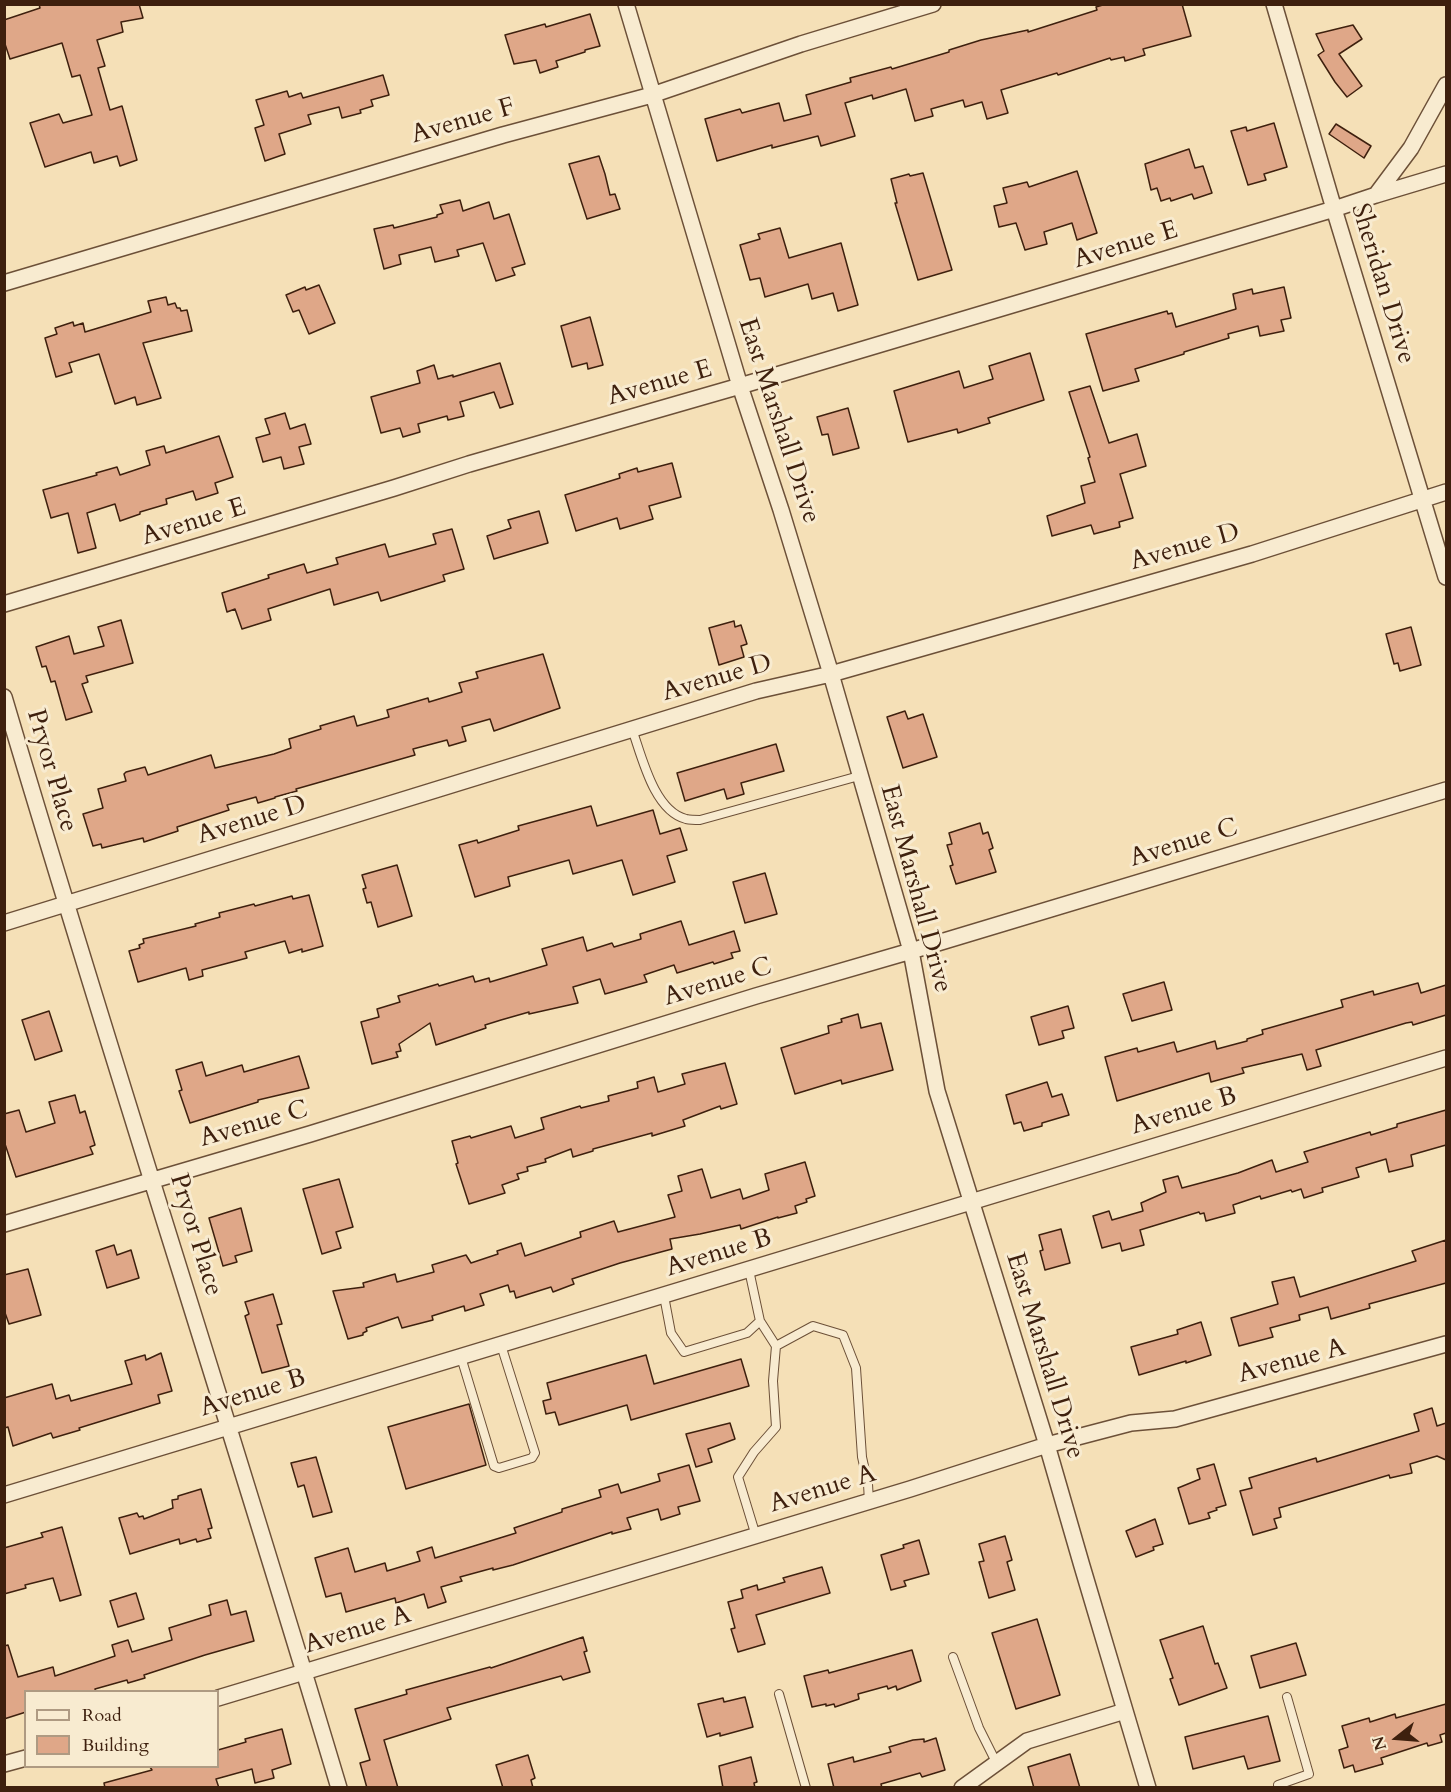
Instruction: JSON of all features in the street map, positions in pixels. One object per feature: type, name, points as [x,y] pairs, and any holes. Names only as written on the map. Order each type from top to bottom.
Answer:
[{"type":"street","name":"East Marshall Drive","points":[[626,4],[740,386],[831,674],[911,951],[938,1091],[1047,1445],[1148,1788]]},
{"type":"street","name":"Avenue F","points":[[4,283],[502,135],[652,95],[801,44],[933,4]]},
{"type":"street","name":"Sheridan Drive","points":[[1274,4],[1446,578]]},
{"type":"street","points":[[1376,195],[1412,148],[1446,85]]},
{"type":"street","name":"Avenue E","points":[[4,604],[1446,174]]},
{"type":"street","name":"Avenue D","points":[[4,923],[756,691],[831,674],[1252,554],[1446,492]]},
{"type":"street","name":"Pryor Place","points":[[4,697],[339,1788]]},
{"type":"street","name":"Avenue C","points":[[4,1224],[1446,790]]},
{"type":"street","name":"Avenue B","points":[[4,1495],[1446,1058]]},
{"type":"street","name":"Avenue A","points":[[219,1698],[869,1502],[1047,1445],[1131,1423],[1175,1419],[1446,1344]]},
{"type":"street","points":[[962,1788],[1028,1741],[1125,1711]]},
{"type":"street","points":[[4,1764],[24,1759]]},
{"type":"lane","points":[[632,729],[652,787],[667,807],[685,819],[700,820],[859,776]]},
{"type":"lane","points":[[749,1270],[760,1321],[776,1346],[772,1381],[777,1427],[754,1452],[738,1477],[756,1536]]},
{"type":"lane","points":[[664,1296],[671,1333],[684,1352],[747,1333],[760,1321]]},
{"type":"lane","points":[[776,1346],[813,1326],[843,1335],[856,1368],[862,1456],[869,1502]]},
{"type":"lane","points":[[461,1357],[494,1466],[498,1467],[532,1458],[535,1454],[501,1345]]},
{"type":"lane","points":[[953,1657],[979,1728],[996,1762]]},
{"type":"lane","points":[[778,1694],[806,1788]]},
{"type":"lane","points":[[1279,1788],[1278,1785],[1309,1774],[1287,1697]]},
{"type":"building","points":[[39,4],[139,4],[143,18],[121,22],[123,32],[97,40],[105,66],[98,68],[110,110],[122,106],[137,160],[120,166],[117,156],[94,163],[91,152],[45,167],[30,123],[59,114],[63,123],[92,115],[80,75],[72,77],[62,43],[10,59],[4,41],[4,20],[40,8]]},
{"type":"building","points":[[1106,4],[1182,4],[1191,36],[1143,49],[1145,55],[1125,61],[1124,57],[1111,60],[1110,58],[1001,90],[1008,113],[987,119],[982,102],[965,107],[963,100],[931,109],[933,116],[915,121],[906,89],[873,99],[872,95],[845,103],[855,136],[821,146],[818,136],[772,148],[772,145],[717,161],[705,119],[740,109],[742,113],[779,103],[784,121],[811,114],[806,95],[851,82],[850,78],[891,67],[892,69],[981,40],[1028,30],[1028,32],[1097,10],[1096,7]]},
{"type":"building","points":[[590,14],[600,46],[556,61],[558,67],[540,73],[536,60],[514,64],[505,35],[545,24],[546,27]]},
{"type":"building","points":[[1353,25],[1362,39],[1339,54],[1362,86],[1347,97],[1318,55],[1324,51],[1316,34]]},
{"type":"building","points":[[383,75],[389,95],[371,100],[373,106],[360,110],[361,113],[342,118],[339,107],[308,115],[311,124],[279,134],[285,154],[265,161],[255,128],[264,125],[256,100],[287,91],[289,97],[301,93],[303,98]]},
{"type":"building","points":[[1274,123],[1287,167],[1264,174],[1266,180],[1248,185],[1231,131],[1246,127],[1247,131]]},
{"type":"building","points":[[1336,124],[1371,146],[1364,158],[1329,134]]},
{"type":"building","points":[[1189,149],[1195,168],[1203,166],[1212,193],[1194,199],[1192,194],[1171,201],[1170,198],[1161,201],[1157,188],[1151,190],[1145,164]]},
{"type":"building","points":[[599,156],[610,195],[615,194],[620,209],[587,219],[569,164]]},
{"type":"building","points":[[1077,171],[1097,233],[1077,240],[1072,223],[1044,232],[1047,244],[1025,250],[1016,223],[999,227],[994,206],[1007,203],[1003,188],[1027,182],[1029,187]]},
{"type":"building","points":[[923,173],[952,270],[918,280],[895,203],[897,203],[891,179]]},
{"type":"building","points":[[460,200],[463,211],[489,202],[494,219],[509,214],[525,264],[512,268],[515,275],[496,281],[483,243],[457,250],[459,256],[435,262],[431,247],[399,255],[401,264],[384,269],[374,229],[393,225],[394,228],[437,217],[443,213],[440,205]]},
{"type":"building","points":[[780,228],[789,258],[841,243],[858,305],[838,311],[833,293],[812,299],[808,284],[765,297],[760,278],[750,280],[740,245],[760,239],[758,234]]},
{"type":"building","points":[[319,285],[335,323],[309,334],[299,310],[293,312],[286,295],[305,287],[306,290]]},
{"type":"building","points":[[1284,287],[1291,318],[1281,320],[1284,331],[1260,336],[1258,326],[1228,334],[1229,338],[1135,369],[1139,381],[1103,391],[1086,334],[1167,311],[1168,314],[1172,313],[1176,327],[1236,309],[1233,294],[1252,289],[1253,294]]},
{"type":"building","points":[[166,297],[168,305],[175,303],[181,311],[187,310],[192,331],[143,343],[161,398],[137,405],[135,397],[115,404],[99,354],[69,363],[72,372],[56,377],[45,338],[57,334],[55,328],[73,322],[74,326],[83,323],[85,332],[151,312],[148,301]]},
{"type":"building","points":[[590,317],[603,365],[588,369],[587,363],[572,367],[561,326]]},
{"type":"building","points":[[1030,353],[1044,400],[988,418],[990,423],[958,433],[957,429],[908,442],[894,391],[959,371],[964,388],[993,379],[989,366]]},
{"type":"building","points":[[500,363],[513,404],[500,408],[494,392],[460,402],[464,416],[448,420],[447,416],[418,424],[420,432],[403,437],[400,428],[381,433],[371,397],[420,383],[417,371],[434,365],[438,379],[453,375],[453,377]]},
{"type":"building","points":[[1090,386],[1109,443],[1137,434],[1146,466],[1120,474],[1133,518],[1119,522],[1120,527],[1094,534],[1091,525],[1052,536],[1047,516],[1085,503],[1081,486],[1095,482],[1088,458],[1090,457],[1069,392]]},
{"type":"building","points":[[848,408],[859,448],[833,455],[828,434],[822,435],[817,417]]},
{"type":"building","points":[[285,413],[290,429],[305,424],[311,444],[299,447],[304,464],[284,469],[281,457],[263,462],[256,438],[270,434],[265,419]]},
{"type":"building","points":[[219,436],[233,477],[215,483],[218,493],[196,500],[193,491],[166,499],[167,504],[120,521],[115,504],[87,513],[96,548],[78,553],[68,513],[51,518],[43,490],[117,467],[120,475],[150,465],[146,451],[164,446],[166,453]]},
{"type":"building","points":[[672,463],[681,497],[649,506],[653,519],[620,529],[617,518],[576,531],[565,495],[620,478],[619,474],[637,468],[638,472]]},
{"type":"building","points":[[539,511],[548,543],[494,559],[487,536],[511,528],[508,520]]},
{"type":"building","points":[[452,529],[464,569],[443,575],[445,581],[381,601],[378,592],[334,605],[330,589],[268,609],[271,620],[242,629],[235,609],[227,612],[222,593],[269,578],[268,575],[304,564],[307,573],[338,564],[336,558],[385,544],[389,557],[436,544],[433,534]]},
{"type":"building","points":[[121,620],[133,663],[86,676],[88,682],[82,684],[92,712],[66,720],[55,681],[51,682],[46,666],[42,667],[36,647],[69,636],[74,654],[104,646],[98,627]]},
{"type":"building","points":[[734,621],[735,627],[741,625],[747,644],[741,646],[744,657],[719,665],[709,628]]},
{"type":"building","points":[[1411,627],[1421,665],[1400,671],[1398,663],[1394,664],[1386,634]]},
{"type":"building","points":[[543,654],[560,708],[494,731],[490,719],[462,727],[466,741],[449,746],[447,740],[413,749],[415,755],[296,789],[297,791],[258,803],[256,797],[227,805],[229,810],[177,827],[178,831],[144,842],[143,838],[102,848],[101,844],[93,846],[83,814],[103,808],[98,789],[126,781],[124,774],[126,772],[145,767],[148,775],[211,755],[215,768],[274,754],[291,748],[289,739],[321,729],[320,726],[354,716],[357,726],[389,717],[387,710],[428,698],[429,702],[462,692],[459,683],[478,678],[476,672]]},
{"type":"building","points":[[905,711],[908,719],[923,714],[937,757],[903,768],[887,717]]},
{"type":"building","points":[[776,744],[784,771],[741,783],[744,794],[727,799],[724,789],[685,801],[677,773]]},
{"type":"building","points":[[591,806],[597,826],[653,810],[660,834],[680,828],[687,850],[667,856],[675,882],[633,895],[622,860],[573,874],[569,860],[508,877],[510,886],[475,897],[459,845],[477,840],[478,843],[519,830],[518,826]]},
{"type":"building","points":[[980,823],[983,834],[988,832],[993,848],[989,850],[996,872],[956,884],[947,845],[952,844],[949,833]]},
{"type":"building","points":[[397,865],[412,916],[378,927],[371,902],[367,903],[362,875]]},
{"type":"building","points":[[765,873],[777,914],[745,923],[733,882]]},
{"type":"building","points":[[309,895],[323,946],[289,953],[285,941],[245,952],[247,958],[202,970],[203,976],[189,980],[186,968],[138,982],[129,951],[140,948],[139,945],[144,943],[143,939],[196,926],[195,924],[220,917],[219,913],[292,896],[293,899]]},
{"type":"building","points":[[681,921],[689,945],[734,931],[740,951],[731,953],[733,958],[677,973],[674,965],[644,975],[647,982],[605,994],[600,979],[573,987],[578,1003],[501,1020],[485,1025],[486,1028],[436,1045],[430,1023],[399,1044],[401,1051],[396,1052],[398,1057],[372,1064],[361,1022],[379,1017],[377,1009],[400,1002],[398,996],[473,976],[475,982],[489,978],[490,982],[547,965],[542,949],[583,937],[587,951],[612,943],[614,947],[641,939],[640,934]]},
{"type":"building","points":[[1164,982],[1172,1010],[1132,1021],[1123,994]]},
{"type":"building","points":[[1418,983],[1421,993],[1446,985],[1446,1015],[1413,1025],[1412,1022],[1406,1023],[1316,1050],[1321,1066],[1307,1070],[1302,1054],[1242,1068],[1244,1073],[1211,1082],[1209,1073],[1117,1101],[1105,1057],[1137,1048],[1138,1052],[1174,1042],[1177,1052],[1215,1041],[1217,1049],[1247,1041],[1247,1039],[1263,1034],[1262,1030],[1343,1007],[1341,1000],[1373,991],[1374,995]]},
{"type":"building","points":[[1068,1006],[1074,1028],[1062,1031],[1064,1038],[1039,1045],[1031,1017]]},
{"type":"building","points":[[49,1011],[62,1051],[35,1060],[22,1020]]},
{"type":"building","points":[[858,1014],[861,1028],[881,1023],[893,1070],[842,1084],[841,1080],[795,1094],[781,1048],[829,1033],[828,1026]]},
{"type":"building","points":[[299,1056],[309,1088],[258,1100],[258,1102],[190,1123],[179,1091],[182,1090],[176,1070],[202,1062],[206,1076],[242,1065],[244,1072]]},
{"type":"building","points":[[725,1063],[737,1104],[721,1109],[720,1106],[683,1120],[685,1126],[652,1136],[652,1133],[593,1149],[593,1151],[573,1157],[571,1149],[545,1159],[546,1162],[527,1167],[528,1171],[517,1174],[519,1179],[502,1185],[505,1193],[469,1204],[456,1164],[458,1163],[452,1141],[511,1126],[515,1138],[544,1129],[541,1118],[580,1106],[581,1108],[609,1101],[608,1096],[638,1088],[637,1082],[654,1077],[658,1092],[685,1084],[682,1074]]},
{"type":"building","points":[[1047,1082],[1052,1097],[1062,1094],[1069,1115],[1024,1131],[1021,1122],[1014,1124],[1006,1095]]},
{"type":"building","points":[[75,1095],[80,1113],[85,1111],[95,1145],[90,1147],[93,1154],[16,1177],[4,1141],[4,1114],[19,1110],[26,1132],[55,1123],[49,1102]]},
{"type":"building","points":[[1446,1110],[1446,1145],[1411,1155],[1413,1166],[1389,1172],[1386,1159],[1356,1168],[1359,1177],[1322,1188],[1323,1192],[1304,1198],[1301,1189],[1261,1199],[1260,1196],[1233,1205],[1235,1213],[1206,1221],[1204,1213],[1199,1212],[1140,1230],[1144,1245],[1122,1251],[1120,1243],[1102,1248],[1093,1216],[1109,1211],[1112,1220],[1143,1211],[1141,1203],[1166,1192],[1163,1180],[1178,1176],[1182,1188],[1238,1173],[1272,1160],[1276,1172],[1308,1162],[1304,1152],[1370,1132],[1371,1135],[1397,1127],[1397,1124]]},
{"type":"building","points":[[805,1162],[815,1196],[795,1206],[797,1213],[741,1229],[740,1225],[670,1239],[672,1249],[572,1279],[574,1284],[553,1292],[551,1287],[516,1298],[514,1291],[510,1292],[508,1285],[480,1294],[484,1305],[465,1311],[464,1306],[432,1316],[433,1320],[402,1328],[398,1317],[366,1328],[367,1331],[363,1335],[348,1339],[333,1291],[364,1287],[363,1283],[395,1274],[397,1282],[434,1272],[432,1265],[466,1255],[471,1263],[521,1243],[525,1256],[581,1237],[580,1232],[614,1221],[618,1232],[675,1217],[668,1195],[682,1191],[678,1176],[702,1169],[711,1198],[740,1189],[743,1199],[769,1190],[765,1174]]},
{"type":"building","points":[[339,1179],[353,1227],[336,1232],[341,1248],[322,1254],[303,1189]]},
{"type":"building","points":[[241,1208],[252,1251],[235,1256],[237,1262],[223,1266],[209,1218]]},
{"type":"building","points":[[1061,1229],[1070,1263],[1045,1270],[1039,1235]]},
{"type":"building","points":[[1446,1240],[1446,1283],[1369,1304],[1370,1308],[1331,1319],[1328,1307],[1299,1315],[1300,1320],[1270,1328],[1273,1337],[1239,1346],[1231,1318],[1278,1304],[1272,1282],[1294,1277],[1300,1297],[1416,1261],[1412,1251]]},
{"type":"building","points":[[114,1245],[117,1255],[131,1250],[139,1278],[107,1288],[96,1251]]},
{"type":"building","points":[[28,1269],[41,1315],[9,1324],[4,1310],[4,1275]]},
{"type":"building","points":[[273,1294],[282,1324],[277,1325],[289,1366],[262,1373],[245,1316],[249,1314],[245,1302]]},
{"type":"building","points":[[1201,1322],[1211,1355],[1139,1375],[1131,1347],[1178,1334],[1177,1330]]},
{"type":"building","points":[[161,1353],[172,1391],[158,1395],[160,1403],[53,1438],[51,1433],[13,1446],[8,1427],[4,1428],[4,1398],[52,1384],[56,1399],[69,1395],[71,1401],[132,1384],[125,1361],[145,1355],[146,1360]]},
{"type":"building","points":[[646,1355],[654,1384],[741,1359],[749,1386],[631,1420],[627,1405],[559,1425],[555,1412],[546,1414],[543,1401],[551,1399],[547,1383]]},
{"type":"building","points":[[469,1404],[486,1465],[406,1489],[388,1427]]},
{"type":"building","points":[[1432,1408],[1437,1426],[1446,1423],[1446,1460],[1437,1456],[1410,1464],[1412,1473],[1390,1478],[1389,1475],[1279,1508],[1281,1517],[1274,1519],[1277,1528],[1253,1535],[1240,1491],[1252,1488],[1249,1478],[1316,1458],[1317,1462],[1419,1431],[1414,1414]]},
{"type":"building","points":[[730,1423],[735,1439],[708,1449],[712,1462],[696,1467],[686,1434]]},
{"type":"building","points":[[316,1457],[332,1512],[313,1517],[304,1485],[298,1487],[291,1463]]},
{"type":"building","points":[[1214,1464],[1226,1505],[1208,1513],[1210,1518],[1189,1524],[1178,1488],[1200,1479],[1197,1469]]},
{"type":"building","points":[[689,1465],[700,1501],[678,1507],[680,1514],[661,1520],[658,1509],[627,1518],[631,1529],[612,1534],[612,1532],[513,1565],[460,1577],[462,1581],[441,1587],[446,1602],[428,1608],[424,1594],[396,1603],[395,1598],[346,1612],[341,1593],[326,1597],[315,1558],[348,1548],[355,1572],[385,1563],[387,1571],[420,1561],[417,1552],[432,1547],[435,1558],[516,1533],[514,1528],[601,1497],[599,1490],[618,1484],[621,1493],[660,1481],[658,1474]]},
{"type":"building","points":[[201,1489],[212,1528],[208,1529],[211,1538],[197,1542],[196,1539],[180,1544],[179,1539],[130,1554],[119,1518],[137,1513],[144,1519],[173,1508],[172,1500],[178,1499],[178,1496]]},
{"type":"building","points":[[1155,1519],[1163,1544],[1136,1557],[1126,1531]]},
{"type":"building","points":[[62,1527],[81,1595],[60,1601],[53,1578],[25,1585],[26,1588],[4,1594],[4,1548],[43,1537],[41,1533]]},
{"type":"building","points":[[1005,1536],[1012,1560],[1007,1562],[1015,1590],[989,1598],[979,1562],[984,1561],[979,1544]]},
{"type":"building","points":[[919,1540],[929,1574],[904,1581],[906,1586],[891,1590],[881,1555],[904,1548],[903,1545]]},
{"type":"building","points":[[822,1567],[830,1593],[756,1615],[765,1644],[738,1652],[731,1629],[735,1628],[728,1602],[743,1598],[741,1590],[757,1585],[758,1590],[785,1582],[783,1578]]},
{"type":"building","points":[[136,1593],[144,1619],[118,1627],[110,1601]]},
{"type":"building","points":[[227,1600],[231,1615],[246,1611],[254,1641],[144,1675],[145,1678],[128,1683],[127,1680],[95,1690],[24,1690],[24,1713],[4,1719],[4,1646],[8,1645],[18,1677],[53,1667],[55,1676],[115,1656],[112,1645],[128,1640],[132,1652],[172,1640],[169,1628],[211,1615],[209,1605]]},
{"type":"building","points":[[1037,1619],[1060,1695],[1016,1709],[992,1633]]},
{"type":"building","points":[[1203,1626],[1215,1664],[1218,1663],[1227,1688],[1179,1705],[1170,1679],[1173,1678],[1160,1640]]},
{"type":"building","points":[[583,1637],[587,1651],[584,1652],[590,1672],[563,1680],[561,1676],[447,1708],[451,1719],[384,1740],[398,1788],[367,1788],[360,1763],[370,1760],[355,1709],[407,1694],[406,1690],[491,1668]]},
{"type":"building","points":[[1296,1643],[1306,1675],[1260,1688],[1251,1656]]},
{"type":"building","points":[[912,1650],[921,1681],[897,1690],[896,1686],[888,1689],[887,1686],[858,1694],[859,1699],[835,1707],[834,1704],[826,1706],[826,1704],[812,1707],[804,1676],[828,1670],[829,1673]]},
{"type":"building","points":[[745,1697],[753,1727],[707,1737],[698,1704],[723,1698],[724,1702]]},
{"type":"building","points":[[1446,1704],[1446,1733],[1440,1735],[1442,1742],[1428,1746],[1427,1743],[1381,1758],[1383,1764],[1355,1772],[1353,1765],[1344,1768],[1339,1750],[1348,1747],[1342,1726],[1369,1718],[1370,1722],[1395,1714],[1396,1718]]},
{"type":"building","points":[[1268,1716],[1280,1761],[1248,1769],[1244,1756],[1193,1769],[1185,1737]]},
{"type":"building","points":[[282,1729],[291,1764],[272,1770],[274,1778],[255,1783],[252,1769],[216,1779],[219,1788],[105,1788],[104,1783],[152,1770],[151,1768],[219,1768],[219,1750],[246,1742],[245,1739]]},
{"type":"building","points":[[936,1738],[945,1770],[922,1777],[920,1773],[881,1784],[882,1788],[834,1788],[828,1764],[853,1757],[854,1762],[891,1752],[889,1747],[913,1740],[924,1739],[924,1742]]},
{"type":"building","points":[[1070,1754],[1080,1788],[1034,1788],[1028,1767]]},
{"type":"building","points":[[528,1755],[535,1778],[531,1780],[533,1788],[503,1788],[496,1765]]},
{"type":"building","points":[[751,1757],[757,1782],[754,1783],[755,1788],[723,1788],[719,1766]]}]
